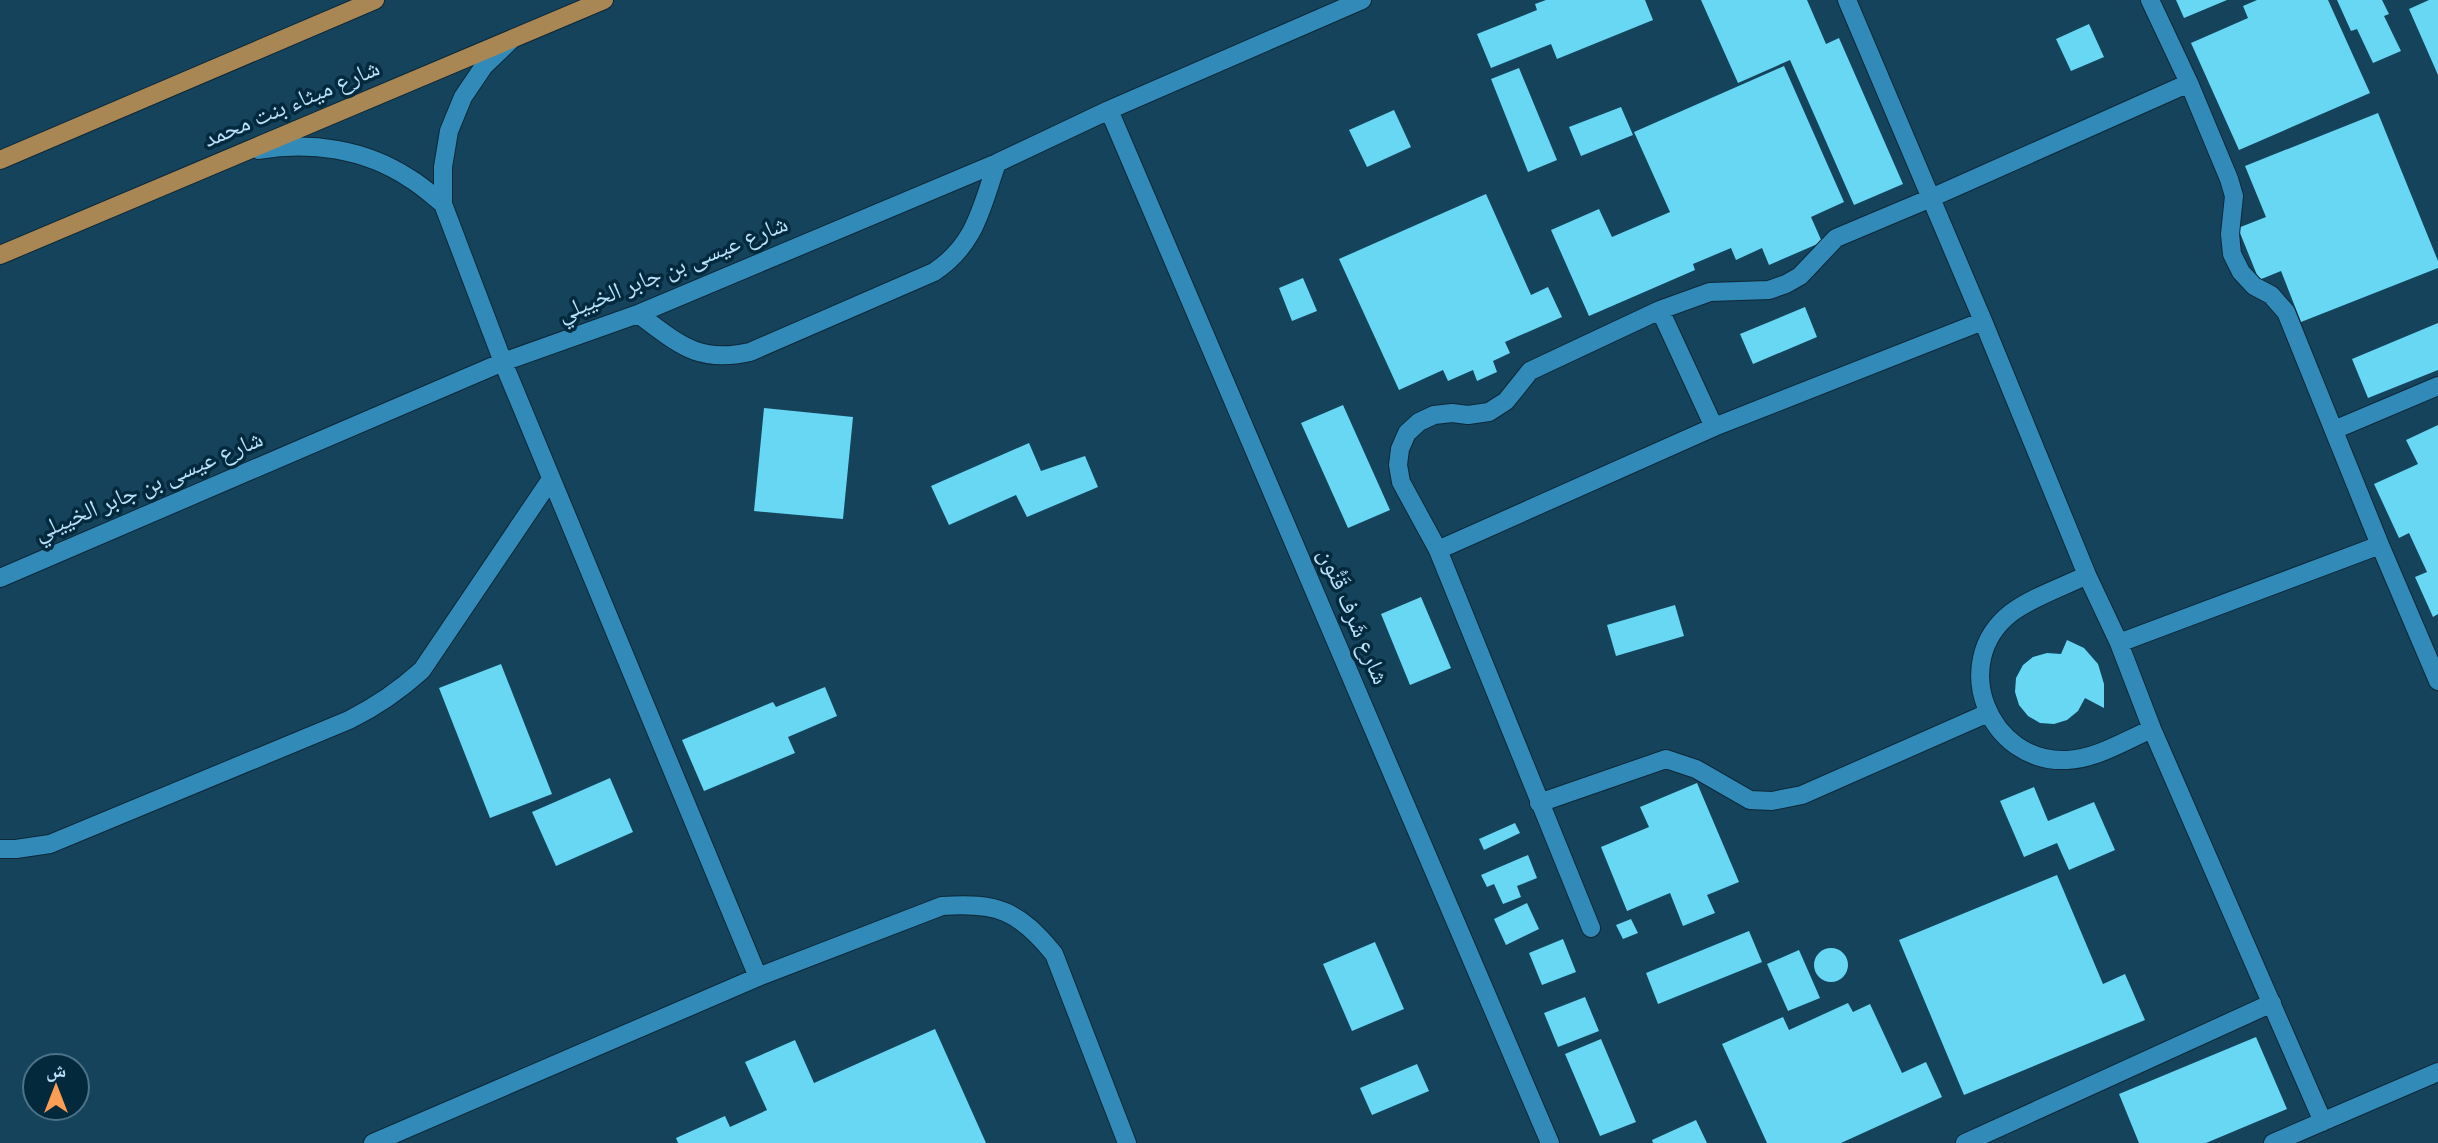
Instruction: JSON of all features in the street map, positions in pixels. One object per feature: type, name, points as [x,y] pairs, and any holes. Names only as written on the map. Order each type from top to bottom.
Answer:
[{"type":"main road","points":[[0,160],[375,0]]},
{"type":"main road","name":"شارع ميثاء بنت محمد","points":[[0,255],[604,0]]},
{"type":"street","name":"شارع عيسى بن جابر الخييلي","points":[[0,578],[503,362],[638,314],[997,163],[1109,110],[1362,0]]},
{"type":"street","points":[[1847,0],[2087,575],[2119,643],[2152,729],[2323,1122]]},
{"type":"street","points":[[2150,0],[2189,83],[2234,196],[2230,234],[2232,254],[2241,272],[2254,286],[2271,295],[2286,312],[2380,545],[2437,675]]},
{"type":"street","points":[[510,40],[484,66],[463,97],[449,131],[443,167],[443,204],[503,362],[758,977]]},
{"type":"street","points":[[1591,928],[1438,550],[1401,482],[1398,465],[1400,449],[1407,433],[1419,422],[1434,415],[1489,412],[1506,401],[1530,371],[1660,310],[1710,292],[1769,290],[1786,284],[1800,276],[1836,238],[2189,83]]},
{"type":"street","name":"شارع شَرف قَنُّون","points":[[1109,110],[1550,1143]]},
{"type":"street","points":[[241,153],[284,146],[327,147],[370,158],[409,177],[443,204]]},
{"type":"street","points":[[638,314],[695,352],[713,357],[750,352],[934,272],[949,262],[971,234],[997,163]]},
{"type":"street","points":[[1660,310],[1714,427]]},
{"type":"street","points":[[1438,550],[1714,427],[1983,321]]},
{"type":"street","points":[[2334,430],[2438,386]]},
{"type":"street","points":[[0,849],[50,844],[376,707],[422,670],[551,479]]},
{"type":"street","points":[[2119,643],[2380,545]]},
{"type":"street","points":[[2087,575],[2011,614],[1992,634],[1982,659],[1980,687],[1988,713],[2001,733],[2020,749],[2043,758],[2067,760],[2091,755],[2152,729]]},
{"type":"street","points":[[1539,803],[1666,759],[1696,769],[1750,800],[1785,799],[1802,795],[1988,713]]},
{"type":"street","points":[[373,1143],[758,977],[942,906],[974,904],[1006,911],[1034,929],[1054,954],[1127,1143]]},
{"type":"street","points":[[1973,1141],[2272,1003]]},
{"type":"street","points":[[2273,1143],[2438,1072]]},
{"type":"building","points":[[1546,0],[1645,0],[1653,20],[1557,59],[1551,44],[1491,68],[1477,34],[1537,10],[1535,4]]},
{"type":"building","points":[[1701,0],[1807,0],[1826,44],[1839,38],[1903,184],[1854,205],[1790,60],[1738,83]]},
{"type":"building","points":[[2176,0],[2227,0],[2184,18]]},
{"type":"building","points":[[2257,0],[2328,0],[2370,93],[2239,150],[2191,43],[2248,18],[2243,6]]},
{"type":"building","points":[[2337,0],[2382,0],[2389,14],[2384,16],[2401,51],[2373,63],[2357,29],[2351,31]]},
{"type":"building","points":[[2429,0],[2438,0],[2438,75],[2409,9]]},
{"type":"building","points":[[2089,24],[2104,57],[2071,71],[2056,39]]},
{"type":"building","points":[[1784,66],[1844,202],[1811,217],[1822,242],[1769,265],[1762,248],[1736,260],[1731,248],[1693,264],[1695,270],[1589,316],[1551,230],[1599,209],[1612,237],[1670,212],[1634,132]]},
{"type":"building","points":[[1519,68],[1557,160],[1528,172],[1491,79]]},
{"type":"building","points":[[1621,107],[1633,135],[1581,156],[1569,127]]},
{"type":"building","points":[[1394,110],[1411,147],[1367,167],[1349,130]]},
{"type":"building","points":[[2378,113],[2438,261],[2438,268],[2301,322],[2281,271],[2259,280],[2238,228],[2266,217],[2245,166]]},
{"type":"building","points":[[1486,194],[1531,295],[1548,287],[1562,317],[1505,342],[1510,353],[1493,361],[1497,372],[1477,381],[1473,370],[1448,381],[1443,370],[1399,390],[1339,259]]},
{"type":"building","points":[[1303,278],[1317,311],[1292,321],[1279,288]]},
{"type":"building","points":[[1805,307],[1817,337],[1753,364],[1740,334]]},
{"type":"building","points":[[2438,323],[2438,370],[2368,398],[2352,359]]},
{"type":"building","points":[[1343,405],[1390,510],[1348,528],[1301,423]]},
{"type":"building","points":[[764,408],[853,417],[843,519],[754,511]]},
{"type":"building","points":[[2438,425],[2438,614],[2433,617],[2415,577],[2427,572],[2409,533],[2399,538],[2374,484],[2418,464],[2406,440]]},
{"type":"building","points":[[1029,443],[1041,471],[1085,456],[1098,487],[1027,517],[1016,495],[949,525],[931,486]]},
{"type":"building","points":[[1421,597],[1451,668],[1410,685],[1381,614]]},
{"type":"building","points":[[1675,605],[1684,636],[1616,656],[1607,625]]},
{"type":"building","points":[[2067,640],[2084,648],[2098,664],[2104,684],[2104,708],[2085,698],[2078,711],[2067,720],[2054,724],[2040,723],[2028,716],[2019,705],[2015,692],[2016,678],[2023,665],[2033,657],[2047,653],[2061,654]]},
{"type":"building","points":[[501,664],[552,794],[490,818],[439,688]]},
{"type":"building","points":[[825,687],[837,716],[788,737],[795,753],[704,791],[682,740],[773,702],[776,707]]},
{"type":"building","points":[[610,778],[633,832],[556,866],[532,812]]},
{"type":"building","points":[[1697,783],[1739,882],[1707,895],[1715,913],[1683,926],[1670,893],[1627,911],[1601,847],[1649,827],[1640,807]]},
{"type":"building","points":[[2034,787],[2048,821],[2094,802],[2115,850],[2069,870],[2057,843],[2024,857],[2000,801]]},
{"type":"building","points":[[1515,823],[1520,833],[1484,850],[1479,839]]},
{"type":"building","points":[[1528,855],[1537,878],[1517,886],[1521,897],[1503,904],[1494,884],[1487,887],[1481,875]]},
{"type":"building","points":[[2057,875],[2103,984],[2125,974],[2145,1020],[1964,1095],[1899,940]]},
{"type":"building","points":[[1527,903],[1539,929],[1506,945],[1494,919]]},
{"type":"building","points":[[1631,919],[1638,933],[1623,939],[1616,925]]},
{"type":"building","points":[[1749,931],[1762,962],[1658,1004],[1646,973]]},
{"type":"building","points":[[1563,939],[1576,972],[1542,985],[1529,953]]},
{"type":"building","points":[[1375,942],[1404,1009],[1352,1031],[1323,964]]},
{"type":"building","points":[[1831,948],[1843,953],[1848,965],[1843,977],[1831,982],[1819,977],[1814,965],[1819,953]]},
{"type":"building","points":[[1799,950],[1820,998],[1788,1011],[1767,964]]},
{"type":"building","points":[[1585,997],[1599,1031],[1558,1047],[1544,1013]]},
{"type":"building","points":[[1848,1003],[1853,1012],[1870,1004],[1902,1073],[1926,1062],[1942,1097],[1841,1143],[1767,1143],[1722,1044],[1783,1017],[1789,1030]]},
{"type":"building","points":[[935,1029],[986,1143],[678,1143],[676,1138],[725,1116],[730,1127],[767,1110],[745,1062],[795,1040],[814,1083]]},
{"type":"building","points":[[2256,1037],[2287,1109],[2206,1143],[2139,1143],[2119,1094]]},
{"type":"building","points":[[1601,1039],[1636,1122],[1600,1136],[1565,1054]]},
{"type":"building","points":[[1417,1064],[1429,1091],[1372,1115],[1360,1088]]},
{"type":"building","points":[[1696,1120],[1707,1143],[1653,1143],[1652,1140]]}]
